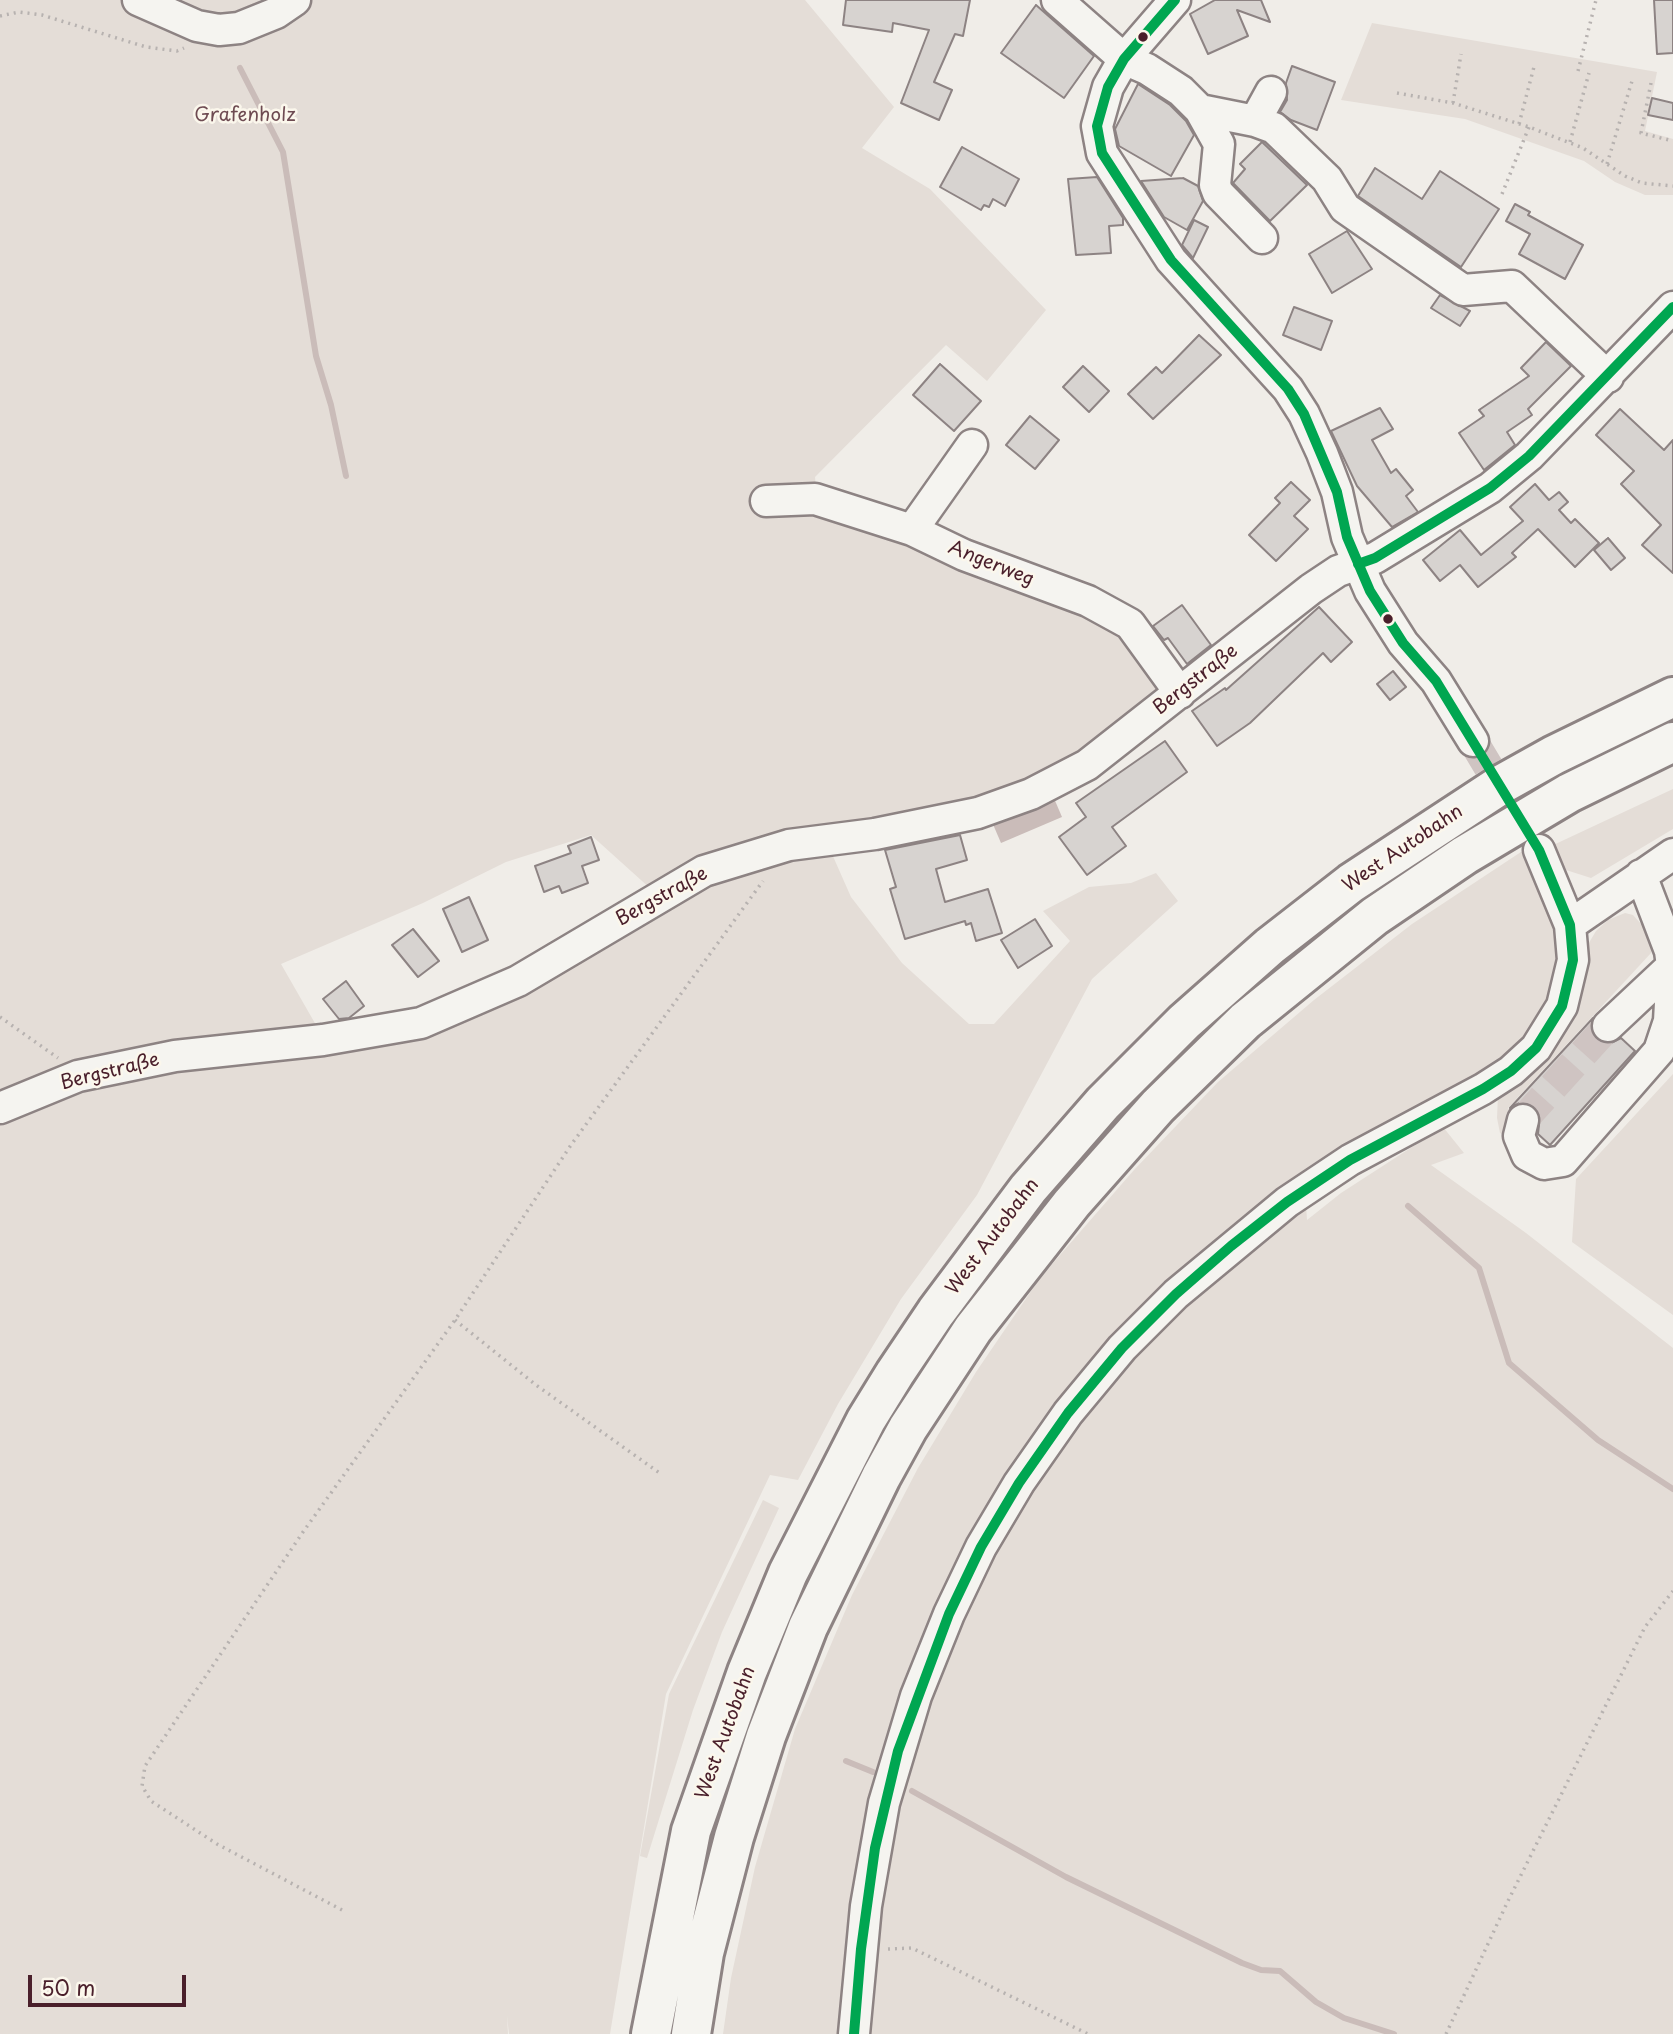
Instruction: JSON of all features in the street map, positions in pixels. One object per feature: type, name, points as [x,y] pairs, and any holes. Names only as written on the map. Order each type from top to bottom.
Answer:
[{"type":"highway","name":"West Autobahn","points":[[651,2034],[691,1831],[739,1693],[788,1573],[881,1396],[936,1312],[1028,1189],[1103,1103],[1184,1022],[1270,946],[1351,883],[1502,784],[1554,755],[1673,697]]},
{"type":"highway","name":"West Autobahn","points":[[691,2034],[704,1952],[734,1837],[766,1735],[803,1640],[881,1477],[908,1428],[973,1329],[1072,1203],[1158,1106],[1245,1021],[1375,916],[1465,855],[1569,793],[1673,742]]},
{"type":"street","points":[[138,0],[198,26],[219,30],[239,27],[276,13],[295,0]]},
{"type":"street","points":[[1057,0],[1124,59],[1147,69],[1181,91],[1200,110],[1219,144],[1215,185],[1218,193],[1262,238]]},
{"type":"street","points":[[1175,0],[1124,59],[1100,109],[1097,139],[1102,153],[1171,260],[1288,389],[1304,414],[1337,492],[1347,537],[1358,564],[1387,620],[1436,681],[1472,741]]},
{"type":"street","points":[[1255,121],[1272,92]]},
{"type":"street","points":[[1200,110],[1255,121],[1274,128],[1327,179],[1345,208],[1463,290],[1512,286],[1608,377]]},
{"type":"street","name":"Bergstraße","points":[[0,1108],[78,1076],[175,1056],[323,1040],[421,1023],[518,981],[704,871],[789,845],[875,834],[978,813],[1031,793],[1087,765],[1311,589],[1338,571],[1375,558],[1490,488],[1529,456],[1673,307]]},
{"type":"street","points":[[912,530],[972,445]]},
{"type":"street","name":"Angerweg","points":[[766,501],[815,499],[912,530],[964,555],[1088,601],[1130,624],[1180,693]]},
{"type":"street","points":[[854,2034],[861,1949],[884,1803],[916,1696],[949,1614],[981,1547],[1026,1473],[1068,1413],[1122,1348],[1176,1294],[1287,1202],[1350,1160],[1483,1089],[1511,1071],[1535,1048],[1551,1028],[1569,985],[1573,960],[1570,925],[1552,875],[1539,850]]},
{"type":"street","points":[[1570,925],[1673,854]]},
{"type":"street","points":[[1523,1120],[1519,1136],[1527,1155],[1544,1164],[1563,1161],[1659,1051],[1669,1021],[1672,966],[1670,951],[1642,875]]},
{"type":"street","points":[[1608,1026],[1672,966]]},
{"type":"path","points":[[1578,71],[1596,0]]},
{"type":"path","points":[[0,16],[19,12],[43,15],[120,41],[177,51],[192,45],[198,26]]},
{"type":"path","points":[[1453,103],[1461,54]]},
{"type":"path","points":[[1519,124],[1535,63]]},
{"type":"path","points":[[1570,142],[1589,73]]},
{"type":"path","points":[[1606,164],[1632,82]]},
{"type":"path","points":[[1651,83],[1641,133],[1673,141]]},
{"type":"path","points":[[1397,93],[1453,103],[1529,127],[1570,142],[1642,183],[1673,186]]},
{"type":"path","points":[[1502,194],[1529,127]]},
{"type":"path","points":[[342,1910],[217,1843],[150,1801],[144,1794],[142,1776],[145,1766],[303,1531],[455,1320],[570,1145],[789,845]]},
{"type":"path","points":[[0,1017],[45,1046],[78,1076]]},
{"type":"path","points":[[455,1320],[536,1385],[661,1474]]},
{"type":"path","points":[[1446,2034],[1507,1903],[1645,1627],[1673,1591]]},
{"type":"path","points":[[861,1949],[912,1948],[1088,2034]]},
{"type":"green space","name":"Grafenholz","points":[[0,0],[805,0],[894,107],[862,148],[930,189],[1046,310],[987,381],[946,345],[815,477],[818,509],[1113,621],[1163,695],[1074,760],[993,796],[652,890],[591,835],[506,862],[423,903],[281,964],[320,1032],[0,1097]]},
{"type":"green space","points":[[1372,23],[1657,72],[1645,131],[1673,139],[1673,195],[1645,195],[1615,182],[1584,161],[1465,119],[1341,100]]},
{"type":"green space","points":[[1673,789],[1673,829],[1591,878],[1566,870],[1549,847]]},
{"type":"green space","points":[[828,845],[851,897],[902,963],[969,1024],[994,1024],[1070,941],[1043,911],[1089,887],[1131,883],[1156,873],[1178,901],[1092,979],[977,1195],[901,1299],[838,1404],[798,1480],[770,1475],[666,1694],[610,2034],[509,2034],[507,2016],[508,2034],[0,2034],[0,1114],[113,1075],[359,1047],[699,884]]},
{"type":"green space","points":[[1527,848],[1559,923],[1558,982],[1527,1042],[1306,1204],[1307,1220],[1341,1193],[1443,1127],[1464,1153],[1431,1165],[1526,1233],[1673,1348],[1673,2034],[723,2034],[731,1978],[755,1867],[795,1729],[852,1595],[918,1468],[976,1372],[1040,1278],[1134,1170],[1218,1082],[1314,1000],[1412,924]]},
{"type":"green space","points":[[1625,913],[1633,915],[1642,925],[1653,946],[1651,953],[1508,1108],[1515,1118],[1507,1137],[1500,1133],[1497,1118],[1498,1095],[1596,931],[1608,920]]},
{"type":"green space","points":[[1673,1074],[1673,1315],[1572,1242],[1576,1179]]},
{"type":"green space","points":[[763,1500],[779,1508],[722,1632],[693,1710],[647,1858],[640,1856],[669,1694]]},
{"type":"shaded area","points":[[1053,796],[1062,817],[1001,843],[992,822]]},
{"type":"building","points":[[846,0],[970,0],[963,36],[955,34],[934,82],[952,90],[939,120],[901,103],[929,30],[893,23],[892,32],[843,25]]},
{"type":"building","points":[[1215,0],[1261,0],[1270,22],[1237,10],[1248,36],[1208,54],[1190,14]]},
{"type":"building","points":[[1654,0],[1673,0],[1673,53],[1657,54]]},
{"type":"building","points":[[1036,5],[1094,56],[1064,98],[1001,53]]},
{"type":"building","points":[[1292,66],[1335,82],[1317,130],[1291,120],[1280,112],[1287,100],[1286,83]]},
{"type":"building","points":[[1138,84],[1170,105],[1186,121],[1194,135],[1171,176],[1119,146],[1115,129]]},
{"type":"building","points":[[1652,98],[1673,103],[1673,120],[1648,115]]},
{"type":"building","points":[[1262,142],[1307,185],[1270,221],[1233,183],[1245,169],[1240,164]]},
{"type":"building","points":[[962,147],[1019,179],[1005,206],[993,199],[989,207],[984,205],[981,210],[940,187]]},
{"type":"building","points":[[1375,168],[1422,199],[1440,171],[1499,209],[1461,267],[1358,196]]},
{"type":"building","points":[[1097,177],[1123,218],[1123,225],[1109,226],[1111,253],[1076,255],[1068,179]]},
{"type":"building","points":[[1183,178],[1198,186],[1203,201],[1187,230],[1164,217],[1141,181]]},
{"type":"building","points":[[1515,204],[1530,212],[1528,215],[1583,245],[1565,279],[1519,254],[1530,234],[1506,221]]},
{"type":"building","points":[[1194,220],[1208,227],[1193,258],[1182,245]]},
{"type":"building","points":[[1347,231],[1372,269],[1332,293],[1309,254]]},
{"type":"building","points":[[1440,295],[1470,311],[1460,326],[1431,308]]},
{"type":"building","points":[[1294,307],[1332,321],[1321,350],[1283,335]]},
{"type":"building","points":[[1199,335],[1221,355],[1153,419],[1128,394],[1156,367],[1162,373]]},
{"type":"building","points":[[1546,342],[1571,366],[1528,409],[1532,415],[1507,432],[1515,445],[1484,470],[1459,433],[1484,416],[1479,410],[1529,376],[1521,368]]},
{"type":"building","points":[[940,364],[981,401],[954,431],[913,395]]},
{"type":"building","points":[[1083,366],[1109,391],[1089,412],[1063,387]]},
{"type":"building","points":[[1380,408],[1393,429],[1372,440],[1391,473],[1396,469],[1413,490],[1406,496],[1418,512],[1392,527],[1357,486],[1331,431]]},
{"type":"building","points":[[1620,409],[1664,450],[1673,440],[1673,573],[1642,545],[1661,525],[1621,484],[1634,471],[1596,435]]},
{"type":"building","points":[[1030,416],[1059,440],[1035,469],[1006,445]]},
{"type":"building","points":[[1291,482],[1310,500],[1294,516],[1308,529],[1276,561],[1249,535],[1280,503],[1275,498]]},
{"type":"building","points":[[1535,484],[1549,500],[1559,492],[1568,502],[1559,510],[1571,523],[1575,519],[1599,543],[1575,567],[1538,529],[1512,553],[1516,557],[1478,587],[1460,565],[1440,581],[1423,560],[1460,530],[1481,555],[1523,521],[1510,507]]},
{"type":"building","points":[[1608,538],[1625,558],[1611,570],[1594,550]]},
{"type":"building","points":[[1182,605],[1211,645],[1187,664],[1168,638],[1164,640],[1153,626]]},
{"type":"building","points":[[1319,607],[1352,642],[1331,662],[1323,653],[1250,723],[1217,746],[1192,711],[1225,688],[1226,690]]},
{"type":"building","points":[[1393,671],[1406,687],[1390,700],[1377,684]]},
{"type":"building","points":[[1165,741],[1187,772],[1112,827],[1126,846],[1087,875],[1059,837],[1086,817],[1076,803]]},
{"type":"building","points":[[960,835],[967,860],[936,869],[945,902],[988,889],[1002,933],[976,941],[971,923],[966,925],[965,921],[905,939],[890,889],[896,887],[885,850]]},
{"type":"building","points":[[591,837],[599,860],[582,866],[588,883],[562,893],[559,886],[544,892],[535,866],[571,853],[568,846]]},
{"type":"building","points":[[469,897],[488,940],[462,952],[443,909]]},
{"type":"building","points":[[1035,919],[1052,946],[1018,968],[1001,940]]},
{"type":"building","points":[[413,929],[439,961],[418,977],[392,945]]},
{"type":"building","points":[[346,981],[364,1006],[349,1018],[339,1019],[323,999]]},
{"type":"building","points":[[1593,1018],[1591,1029],[1596,1038],[1611,1043],[1621,1038],[1635,1051],[1550,1145],[1538,1134],[1540,1116],[1535,1107],[1519,1103],[1510,1108]]},
{"type":"waterway","points":[[240,68],[283,152],[316,356],[331,405],[346,476]]},
{"type":"waterway","points":[[1408,1206],[1479,1268],[1509,1363],[1598,1440],[1673,1489]]},
{"type":"waterway","points":[[846,1761],[873,1772]]},
{"type":"waterway","points":[[912,1791],[1066,1877],[1242,1963],[1261,1970],[1280,1971],[1316,2002],[1344,2018],[1394,2034]]},
{"type":"tunnel","points":[[1473,741],[1531,838]]},
{"type":"tunnel","points":[[1523,1120],[1608,1026]]},
{"type":"transit line","points":[[854,2034],[861,1949],[875,1848],[898,1751],[949,1614],[981,1547],[1019,1483],[1068,1413],[1122,1348],[1176,1294],[1231,1246],[1287,1202],[1350,1160],[1483,1089],[1511,1071],[1536,1048],[1562,1006],[1573,960],[1570,925],[1539,850],[1436,681],[1403,643],[1370,591],[1347,537],[1337,492],[1304,414],[1288,389],[1171,260],[1102,153],[1097,126],[1108,87],[1124,59],[1175,0]]},
{"type":"transit line","points":[[1358,564],[1375,558],[1490,488],[1529,456],[1673,307]]}]
